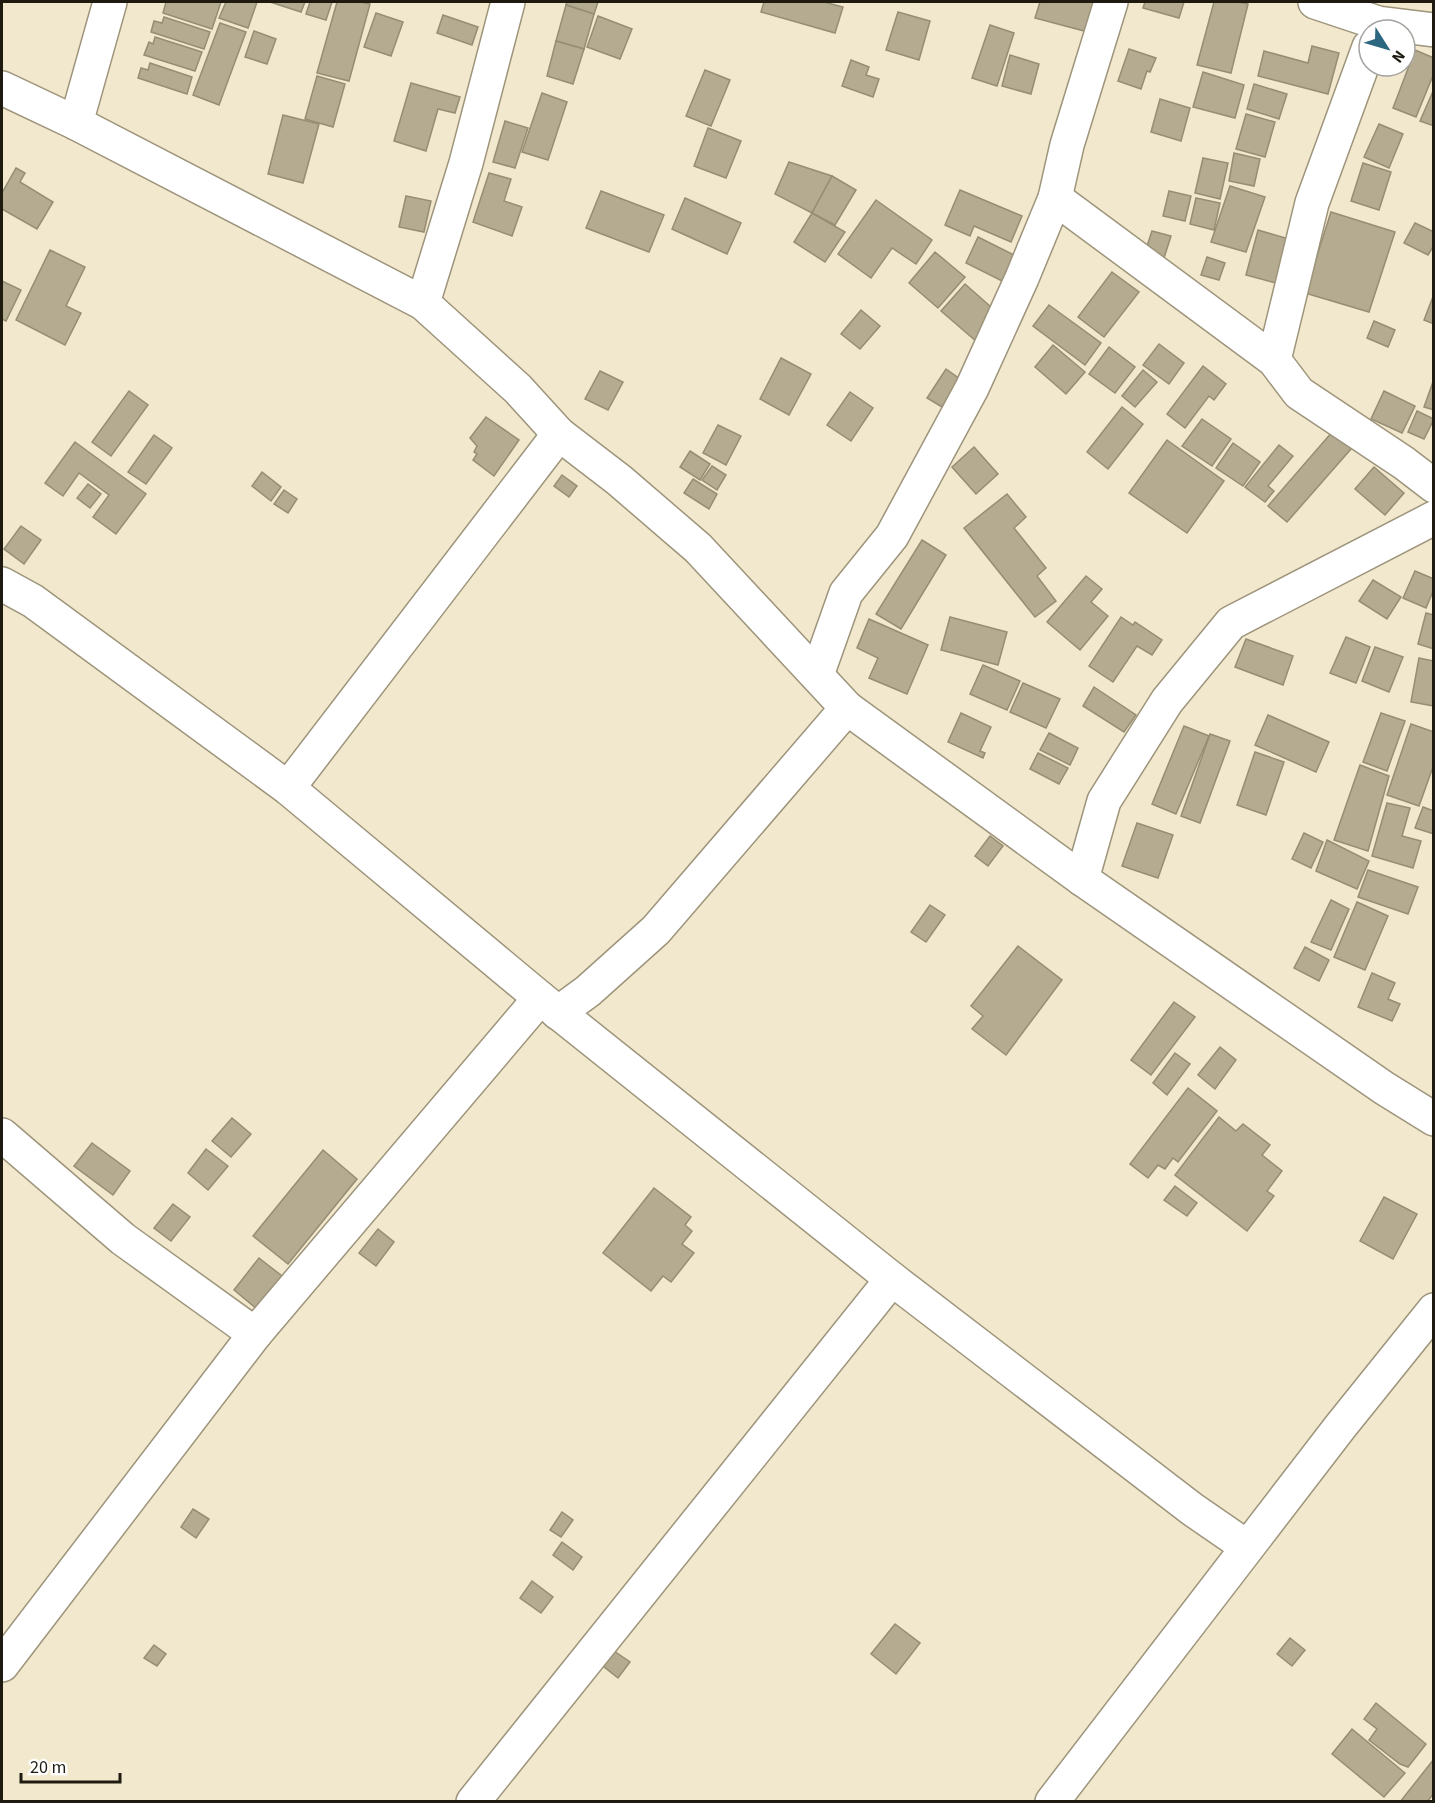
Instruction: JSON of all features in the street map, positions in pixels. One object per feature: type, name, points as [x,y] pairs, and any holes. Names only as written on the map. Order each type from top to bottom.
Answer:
[{"type":"street","points":[[76,123],[110,2]]},
{"type":"street","points":[[423,303],[466,163],[508,2]]},
{"type":"street","points":[[817,675],[846,593],[892,536],[972,388],[1022,278],[1055,198],[1067,145],[1111,2]]},
{"type":"street","points":[[1315,2],[1357,25]]},
{"type":"street","points":[[1417,31],[1434,30]]},
{"type":"street","points":[[1274,360],[1312,203],[1358,78]]},
{"type":"street","points":[[2,88],[76,123],[423,303],[518,389],[559,434],[619,480],[698,548],[848,708],[1082,879],[1384,1088],[1434,1119]]},
{"type":"street","points":[[1055,198],[1274,360],[1299,393],[1404,463],[1434,486]]},
{"type":"street","points":[[288,788],[559,434]]},
{"type":"street","points":[[1082,879],[1104,801],[1167,701],[1231,623],[1434,518]]},
{"type":"street","points":[[2,584],[33,601],[288,788],[549,1005],[892,1279],[1192,1509],[1247,1548]]},
{"type":"street","points":[[2,1665],[255,1334],[549,1005],[588,991],[656,930],[848,708]]},
{"type":"street","points":[[2,1135],[123,1239],[255,1334]]},
{"type":"street","points":[[473,1802],[892,1279]]},
{"type":"street","points":[[1052,1802],[1340,1427],[1434,1310]]},
{"type":"building","points":[[166,2],[221,2],[212,29],[163,13]]},
{"type":"building","points":[[226,2],[257,2],[248,28],[219,18]]},
{"type":"building","points":[[270,2],[305,2],[301,12]]},
{"type":"building","points":[[310,2],[332,2],[326,20],[306,14]]},
{"type":"building","points":[[337,2],[370,4],[349,81],[317,73]]},
{"type":"building","points":[[567,2],[598,2],[594,14],[566,5]]},
{"type":"building","points":[[764,2],[824,2],[843,7],[835,33],[761,12]]},
{"type":"building","points":[[1040,2],[1097,2],[1088,32],[1035,18]]},
{"type":"building","points":[[1145,2],[1184,2],[1179,18],[1143,8]]},
{"type":"building","points":[[1214,2],[1248,4],[1231,73],[1197,65]]},
{"type":"building","points":[[566,5],[594,14],[584,49],[556,41]]},
{"type":"building","points":[[898,12],[930,21],[919,60],[886,50]]},
{"type":"building","points":[[376,13],[403,22],[391,56],[364,47]]},
{"type":"building","points":[[443,15],[478,27],[472,45],[437,33]]},
{"type":"building","points":[[598,16],[632,29],[620,59],[587,47]]},
{"type":"building","points":[[164,17],[210,32],[204,49],[151,32],[154,21],[162,23]]},
{"type":"building","points":[[220,23],[246,32],[219,105],[193,95]]},
{"type":"building","points":[[990,25],[1014,33],[997,86],[972,78]]},
{"type":"building","points":[[254,31],[276,39],[267,64],[245,57]]},
{"type":"building","points":[[155,37],[202,52],[195,71],[144,55],[149,42],[153,44]]},
{"type":"building","points":[[556,41],[584,49],[573,84],[547,76]]},
{"type":"building","points":[[1312,46],[1339,53],[1328,94],[1258,76],[1264,51],[1308,63]]},
{"type":"building","points":[[1129,49],[1156,58],[1150,72],[1147,71],[1141,89],[1118,81]]},
{"type":"building","points":[[1417,51],[1434,58],[1434,73],[1416,117],[1393,108],[1404,78],[1417,78]]},
{"type":"building","points":[[1010,55],[1039,64],[1031,94],[1002,86]]},
{"type":"building","points":[[851,60],[869,67],[866,75],[879,79],[873,97],[842,86]]},
{"type":"building","points":[[150,63],[192,77],[187,94],[138,78],[141,68],[148,70]]},
{"type":"building","points":[[705,70],[730,80],[711,126],[686,116]]},
{"type":"building","points":[[1203,72],[1244,85],[1235,118],[1193,107]]},
{"type":"building","points":[[317,76],[345,84],[333,127],[305,119]]},
{"type":"building","points":[[411,83],[460,97],[455,113],[438,109],[426,151],[394,141]]},
{"type":"building","points":[[1254,84],[1287,94],[1279,119],[1247,109]]},
{"type":"building","points":[[1434,89],[1434,126],[1420,121]]},
{"type":"building","points":[[542,93],[567,102],[548,160],[522,152]]},
{"type":"building","points":[[1160,99],[1190,108],[1181,141],[1151,132]]},
{"type":"building","points":[[1246,114],[1275,122],[1265,157],[1236,149]]},
{"type":"building","points":[[283,115],[319,124],[303,183],[268,174]]},
{"type":"building","points":[[505,121],[528,128],[515,168],[493,162]]},
{"type":"building","points":[[1379,124],[1403,134],[1389,168],[1364,157]]},
{"type":"building","points":[[708,128],[741,141],[726,178],[694,166]]},
{"type":"building","points":[[1234,153],[1260,159],[1254,186],[1229,181]]},
{"type":"building","points":[[1203,158],[1228,163],[1220,199],[1195,193]]},
{"type":"building","points":[[789,162],[832,176],[812,213],[775,194]]},
{"type":"building","points":[[1363,163],[1391,172],[1379,210],[1351,201]]},
{"type":"building","points":[[16,168],[25,173],[20,182],[53,202],[37,229],[2,209],[2,193]]},
{"type":"building","points":[[489,173],[511,179],[504,201],[522,207],[512,236],[473,222]]},
{"type":"building","points":[[832,176],[856,190],[835,225],[812,213]]},
{"type":"building","points":[[1230,186],[1265,197],[1246,252],[1211,242]]},
{"type":"building","points":[[960,190],[1022,216],[1011,242],[974,226],[970,236],[945,225]]},
{"type":"building","points":[[601,191],[664,215],[649,252],[586,228]]},
{"type":"building","points":[[1169,191],[1191,196],[1185,221],[1163,216]]},
{"type":"building","points":[[406,196],[431,201],[424,232],[399,227]]},
{"type":"building","points":[[685,198],[741,223],[727,254],[672,229]]},
{"type":"building","points":[[1196,198],[1220,203],[1214,230],[1190,224]]},
{"type":"building","points":[[876,200],[932,240],[916,264],[892,248],[871,278],[838,254]]},
{"type":"building","points":[[1331,212],[1395,232],[1369,312],[1305,293]]},
{"type":"building","points":[[812,213],[845,232],[825,262],[794,242]]},
{"type":"building","points":[[1415,223],[1434,232],[1434,245],[1428,255],[1404,243]]},
{"type":"building","points":[[1258,230],[1299,242],[1287,286],[1246,275]]},
{"type":"building","points":[[1152,231],[1171,236],[1164,258],[1145,252]]},
{"type":"building","points":[[978,237],[1022,259],[1010,285],[966,263]]},
{"type":"building","points":[[50,250],[85,267],[66,306],[81,313],[65,345],[16,320]]},
{"type":"building","points":[[935,252],[965,277],[938,308],[909,283]]},
{"type":"building","points":[[1207,257],[1225,263],[1219,280],[1201,275]]},
{"type":"building","points":[[1112,272],[1139,292],[1104,337],[1078,317]]},
{"type":"building","points":[[2,281],[21,290],[6,321],[2,319]]},
{"type":"building","points":[[965,284],[1000,315],[977,342],[941,311]]},
{"type":"building","points":[[1434,294],[1434,324],[1424,320]]},
{"type":"building","points":[[1049,305],[1101,343],[1085,365],[1033,326]]},
{"type":"building","points":[[861,310],[880,326],[860,349],[841,334]]},
{"type":"building","points":[[1374,321],[1395,330],[1388,347],[1367,338]]},
{"type":"building","points":[[1159,344],[1184,363],[1169,384],[1143,365]]},
{"type":"building","points":[[1053,345],[1085,372],[1066,394],[1035,367]]},
{"type":"building","points":[[1109,347],[1135,367],[1115,393],[1089,374]]},
{"type":"building","points":[[781,358],[811,374],[789,415],[760,399]]},
{"type":"building","points":[[1203,366],[1226,384],[1214,400],[1209,396],[1185,428],[1167,414]]},
{"type":"building","points":[[946,369],[960,379],[942,407],[927,398]]},
{"type":"building","points":[[1143,370],[1157,382],[1135,407],[1122,396]]},
{"type":"building","points":[[600,371],[623,382],[608,410],[585,399]]},
{"type":"building","points":[[1434,379],[1434,410],[1424,407]]},
{"type":"building","points":[[129,391],[148,405],[111,456],[92,442]]},
{"type":"building","points":[[1384,391],[1415,406],[1402,433],[1371,419]]},
{"type":"building","points":[[850,392],[873,408],[851,441],[827,425]]},
{"type":"building","points":[[1122,407],[1143,424],[1108,469],[1087,452]]},
{"type":"building","points":[[1417,411],[1434,419],[1424,439],[1408,432]]},
{"type":"building","points":[[486,417],[519,440],[494,476],[473,460],[477,454],[474,452],[477,446],[470,438]]},
{"type":"building","points":[[1202,419],[1231,439],[1212,466],[1182,446]]},
{"type":"building","points":[[1339,424],[1358,441],[1287,522],[1268,506]]},
{"type":"building","points":[[718,425],[741,436],[726,465],[703,453]]},
{"type":"building","points":[[154,435],[172,448],[146,484],[128,472]]},
{"type":"building","points":[[1167,440],[1224,481],[1187,533],[1129,493]]},
{"type":"building","points":[[75,442],[146,494],[116,534],[93,517],[109,495],[79,473],[63,496],[45,483]]},
{"type":"building","points":[[1233,443],[1260,462],[1243,486],[1216,468]]},
{"type":"building","points":[[1279,445],[1293,456],[1268,486],[1274,491],[1265,502],[1245,487]]},
{"type":"building","points":[[974,447],[998,474],[976,494],[952,467]]},
{"type":"building","points":[[690,451],[710,464],[700,480],[680,467]]},
{"type":"building","points":[[712,466],[726,475],[717,490],[702,480]]},
{"type":"building","points":[[1374,467],[1404,493],[1385,515],[1355,489]]},
{"type":"building","points":[[262,472],[281,487],[271,501],[252,486]]},
{"type":"building","points":[[562,475],[577,486],[569,497],[554,486]]},
{"type":"building","points":[[693,479],[717,494],[709,509],[684,493]]},
{"type":"building","points":[[88,484],[101,494],[90,508],[77,498]]},
{"type":"building","points":[[284,490],[297,499],[288,513],[274,504]]},
{"type":"building","points":[[1007,494],[1026,517],[1014,528],[1046,568],[1037,576],[1056,601],[1035,617],[964,528]]},
{"type":"building","points":[[21,526],[41,540],[24,564],[4,549]]},
{"type":"building","points":[[922,540],[946,555],[901,629],[876,614]]},
{"type":"building","points":[[1415,571],[1434,579],[1434,589],[1426,608],[1403,598]]},
{"type":"building","points":[[1086,576],[1102,589],[1091,602],[1108,616],[1080,650],[1047,622]]},
{"type":"building","points":[[1373,580],[1401,597],[1387,619],[1359,601]]},
{"type":"building","points":[[1426,613],[1434,615],[1434,649],[1418,644]]},
{"type":"building","points":[[950,617],[1007,632],[998,665],[941,650]]},
{"type":"building","points":[[1121,617],[1133,625],[1135,622],[1162,640],[1152,655],[1137,646],[1113,682],[1089,666]]},
{"type":"building","points":[[869,619],[928,645],[907,694],[869,678],[878,658],[857,648]]},
{"type":"building","points":[[1346,637],[1370,647],[1356,683],[1330,673]]},
{"type":"building","points":[[1246,639],[1293,656],[1283,685],[1235,667]]},
{"type":"building","points":[[1375,647],[1403,657],[1389,692],[1362,681]]},
{"type":"building","points":[[1419,658],[1434,661],[1434,706],[1411,702]]},
{"type":"building","points":[[983,665],[1020,681],[1007,710],[970,694]]},
{"type":"building","points":[[1023,683],[1060,699],[1046,728],[1010,712]]},
{"type":"building","points":[[1094,687],[1136,715],[1124,732],[1083,706]]},
{"type":"building","points":[[961,713],[991,727],[980,751],[985,753],[983,758],[948,742]]},
{"type":"building","points":[[1381,713],[1405,721],[1387,771],[1363,762]]},
{"type":"building","points":[[1268,715],[1329,742],[1316,772],[1255,745]]},
{"type":"building","points":[[1411,724],[1434,732],[1434,764],[1419,806],[1387,795]]},
{"type":"building","points":[[1184,726],[1209,736],[1176,814],[1152,804]]},
{"type":"building","points":[[1049,733],[1078,748],[1070,765],[1040,750]]},
{"type":"building","points":[[1210,734],[1230,741],[1200,823],[1181,816]]},
{"type":"building","points":[[1255,752],[1284,762],[1266,815],[1237,805]]},
{"type":"building","points":[[1038,753],[1068,768],[1059,784],[1030,769]]},
{"type":"building","points":[[1360,765],[1389,776],[1368,851],[1334,840]]},
{"type":"building","points":[[1387,803],[1410,808],[1402,836],[1421,841],[1413,868],[1372,856]]},
{"type":"building","points":[[1423,807],[1434,811],[1434,834],[1415,828]]},
{"type":"building","points":[[1137,823],[1173,835],[1158,878],[1122,866]]},
{"type":"building","points":[[1304,833],[1323,842],[1311,868],[1292,859]]},
{"type":"building","points":[[990,836],[1003,846],[988,866],[975,856]]},
{"type":"building","points":[[1327,840],[1369,861],[1357,889],[1316,871]]},
{"type":"building","points":[[1368,870],[1418,887],[1408,914],[1358,897]]},
{"type":"building","points":[[1331,900],[1349,909],[1331,950],[1311,942]]},
{"type":"building","points":[[1357,902],[1388,916],[1365,970],[1334,957]]},
{"type":"building","points":[[930,905],[945,915],[926,942],[911,932]]},
{"type":"building","points":[[1018,946],[1062,980],[1006,1055],[972,1029],[983,1016],[971,1006]]},
{"type":"building","points":[[1305,947],[1329,960],[1319,981],[1294,968]]},
{"type":"building","points":[[1372,973],[1395,983],[1388,999],[1400,1004],[1392,1021],[1358,1007]]},
{"type":"building","points":[[1174,1002],[1195,1017],[1151,1075],[1131,1060]]},
{"type":"building","points":[[1220,1047],[1236,1060],[1215,1089],[1198,1075]]},
{"type":"building","points":[[1175,1053],[1190,1064],[1167,1095],[1153,1083]]},
{"type":"building","points":[[1188,1088],[1217,1111],[1178,1162],[1173,1158],[1165,1169],[1158,1165],[1148,1178],[1130,1164]]},
{"type":"building","points":[[1219,1117],[1236,1131],[1243,1124],[1270,1145],[1262,1155],[1282,1171],[1267,1191],[1274,1196],[1247,1231],[1175,1175]]},
{"type":"building","points":[[232,1118],[251,1134],[231,1157],[212,1141]]},
{"type":"building","points":[[92,1143],[130,1171],[113,1195],[74,1166]]},
{"type":"building","points":[[206,1149],[228,1166],[208,1190],[188,1173]]},
{"type":"building","points":[[323,1150],[357,1179],[288,1264],[253,1236]]},
{"type":"building","points":[[1175,1186],[1197,1203],[1187,1216],[1164,1200]]},
{"type":"building","points":[[654,1188],[691,1217],[685,1225],[692,1231],[682,1244],[694,1253],[671,1282],[663,1276],[651,1291],[603,1253]]},
{"type":"building","points":[[1384,1197],[1417,1214],[1393,1259],[1360,1241]]},
{"type":"building","points":[[173,1204],[190,1217],[171,1241],[154,1228]]},
{"type":"building","points":[[378,1229],[394,1242],[376,1266],[359,1253]]},
{"type":"building","points":[[259,1258],[282,1276],[257,1309],[234,1290]]},
{"type":"building","points":[[193,1509],[209,1519],[196,1538],[181,1527]]},
{"type":"building","points":[[562,1512],[573,1520],[561,1537],[550,1530]]},
{"type":"building","points":[[562,1542],[582,1557],[573,1570],[553,1555]]},
{"type":"building","points":[[532,1581],[553,1597],[541,1613],[520,1598]]},
{"type":"building","points":[[895,1624],[920,1643],[896,1674],[871,1654]]},
{"type":"building","points":[[1290,1638],[1305,1650],[1292,1666],[1277,1654]]},
{"type":"building","points":[[154,1645],[166,1654],[157,1666],[144,1658]]},
{"type":"building","points":[[614,1651],[630,1662],[618,1678],[603,1666]]},
{"type":"building","points":[[1376,1703],[1426,1744],[1408,1767],[1400,1764],[1369,1740],[1377,1729],[1364,1719]]},
{"type":"building","points":[[1352,1729],[1405,1773],[1384,1797],[1332,1754]]},
{"type":"building","points":[[1434,1759],[1434,1793],[1427,1802],[1400,1802]]}]
